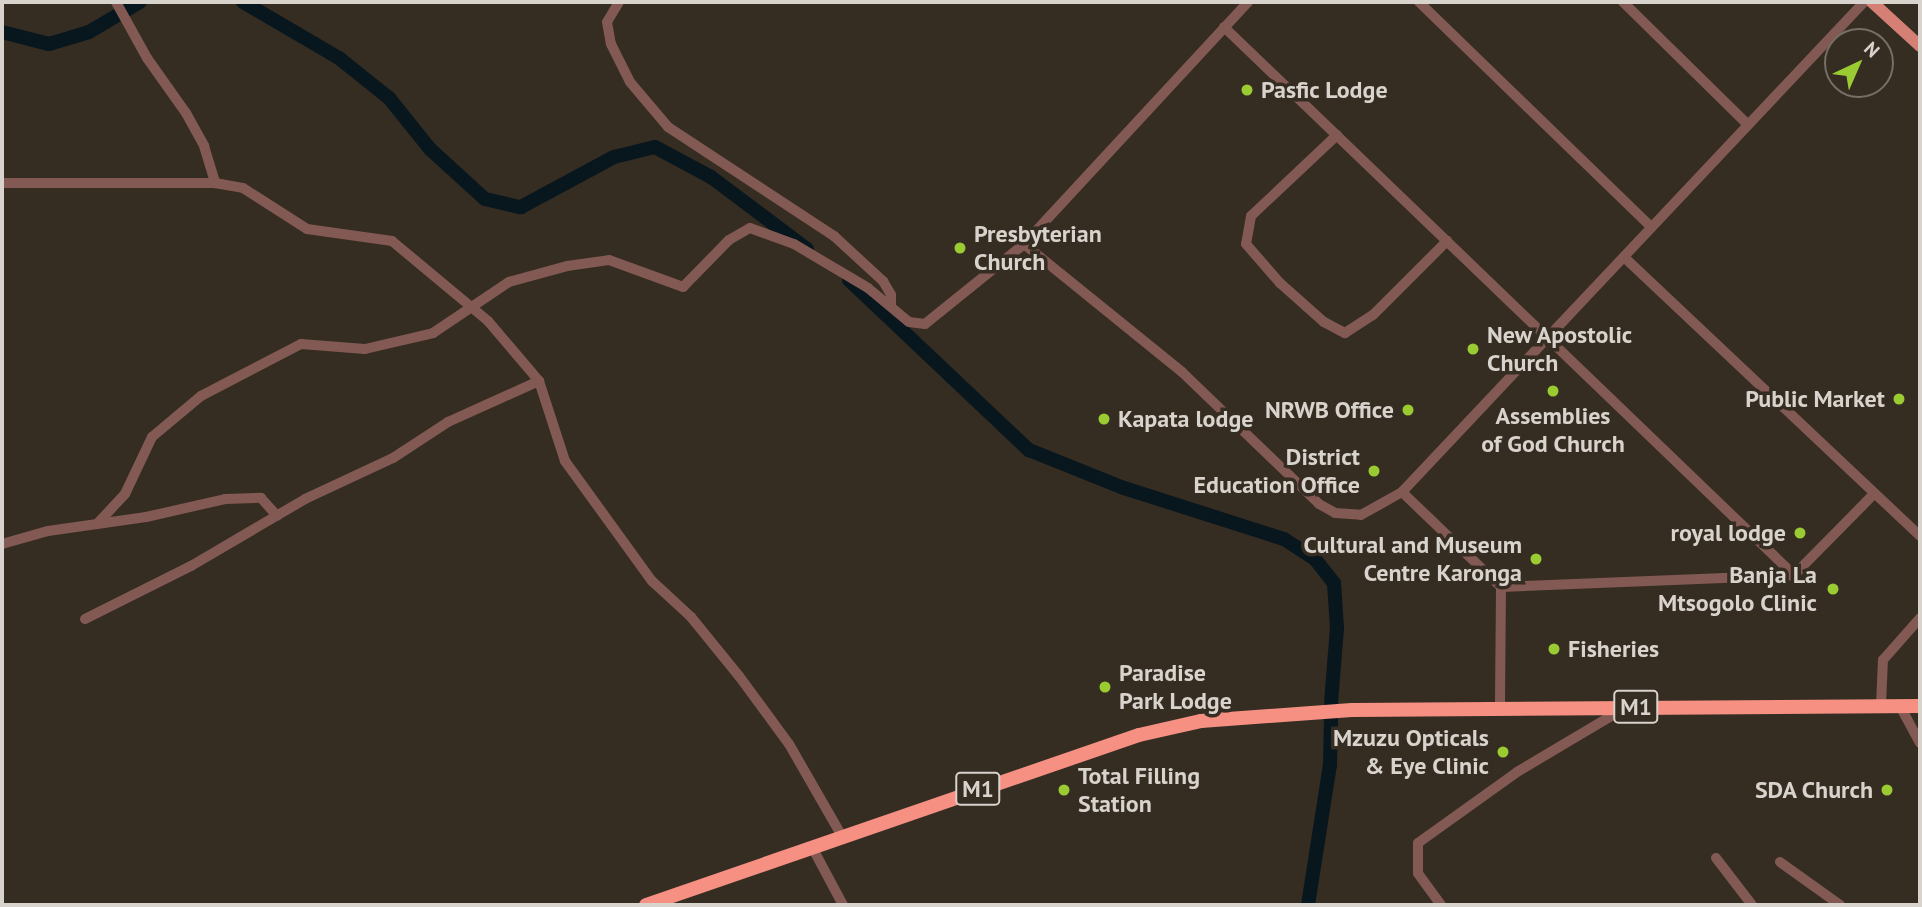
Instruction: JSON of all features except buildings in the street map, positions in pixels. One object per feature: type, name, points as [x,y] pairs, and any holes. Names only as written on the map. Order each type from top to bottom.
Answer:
[{"type":"highway","name":"M1","points":[[646,905],[1139,735],[1226,717],[1352,710],[1920,706]]},
{"type":"main road","points":[[1872,2],[1920,46]]},
{"type":"street","points":[[116,2],[147,58],[186,113],[204,146],[215,183]]},
{"type":"street","points":[[620,2],[610,14],[606,30],[630,82],[668,127],[834,236],[883,281],[891,295],[891,306]]},
{"type":"street","points":[[97,524],[125,494],[152,437],[201,396],[301,344],[316,342],[349,350],[393,344],[439,330],[517,279],[599,259],[689,285],[729,240],[750,228],[794,244],[891,306],[909,322],[925,324],[1024,244],[1248,2]]},
{"type":"street","points":[[1419,2],[1651,227]]},
{"type":"street","points":[[1623,2],[1748,125]]},
{"type":"street","points":[[1024,244],[1182,372],[1319,504],[1335,513],[1361,515],[1402,492],[1864,2]]},
{"type":"street","points":[[1224,27],[1549,336],[1794,575]]},
{"type":"street","points":[[1337,135],[1251,216],[1247,244],[1280,283],[1335,330],[1356,330],[1447,241]]},
{"type":"street","points":[[2,183],[215,183],[243,188],[307,229],[392,241],[473,306],[539,381],[565,461],[652,581],[691,617],[739,676],[789,744],[842,836]]},
{"type":"street","points":[[1624,257],[1920,536]]},
{"type":"street","points":[[85,619],[277,516],[393,458],[448,422],[539,381]]},
{"type":"street","points":[[1402,492],[1501,587],[1794,575],[1874,494]]},
{"type":"street","points":[[2,544],[48,531],[251,497],[263,499],[277,516]]},
{"type":"street","points":[[1500,709],[1501,587]]},
{"type":"street","points":[[1881,705],[1883,660],[1920,618]]},
{"type":"street","points":[[1900,706],[1920,743]]},
{"type":"street","points":[[1441,905],[1418,873],[1418,843],[1460,817],[1517,772],[1625,708]]},
{"type":"street","points":[[812,847],[843,905]]},
{"type":"street","points":[[1716,858],[1752,905]]},
{"type":"street","points":[[1780,862],[1840,905]]},
{"type":"waterway","points":[[2,32],[49,44],[89,32],[140,2]]},
{"type":"waterway","points":[[243,2],[339,58],[389,98],[430,149],[485,199],[521,207],[614,157],[655,147],[711,177],[807,249]]},
{"type":"waterway","points":[[849,280],[1029,450],[1124,488],[1284,539],[1315,559],[1334,583],[1337,628],[1331,702]]},
{"type":"waterway","points":[[1308,905],[1330,765],[1331,718]]},
{"type":"place","name":"Pasfic Lodge","points":[[1247,90]]},
{"type":"place","name":"Presbyterian Church","points":[[960,248]]},
{"type":"place","name":"New Apostolic Church","points":[[1473,349]]},
{"type":"place","name":"Assemblies of God Church","points":[[1553,391]]},
{"type":"place","name":"Public Market","points":[[1899,399]]},
{"type":"place","name":"NRWB Office","points":[[1408,410]]},
{"type":"place","name":"Kapata lodge","points":[[1104,419]]},
{"type":"place","name":"District Education Office","points":[[1374,471]]},
{"type":"place","name":"royal lodge","points":[[1800,533]]},
{"type":"place","name":"Cultural and Museum Centre Karonga","points":[[1536,559]]},
{"type":"place","name":"Banja La Mtsogolo Clinic","points":[[1833,589]]},
{"type":"place","name":"Fisheries","points":[[1554,649]]},
{"type":"place","name":"Paradise Park Lodge","points":[[1105,687]]},
{"type":"place","name":"Mzuzu Opticals & Eye Clinic","points":[[1503,752]]},
{"type":"place","name":"Total Filling Station","points":[[1064,790]]},
{"type":"place","name":"SDA Church","points":[[1887,790]]}]
